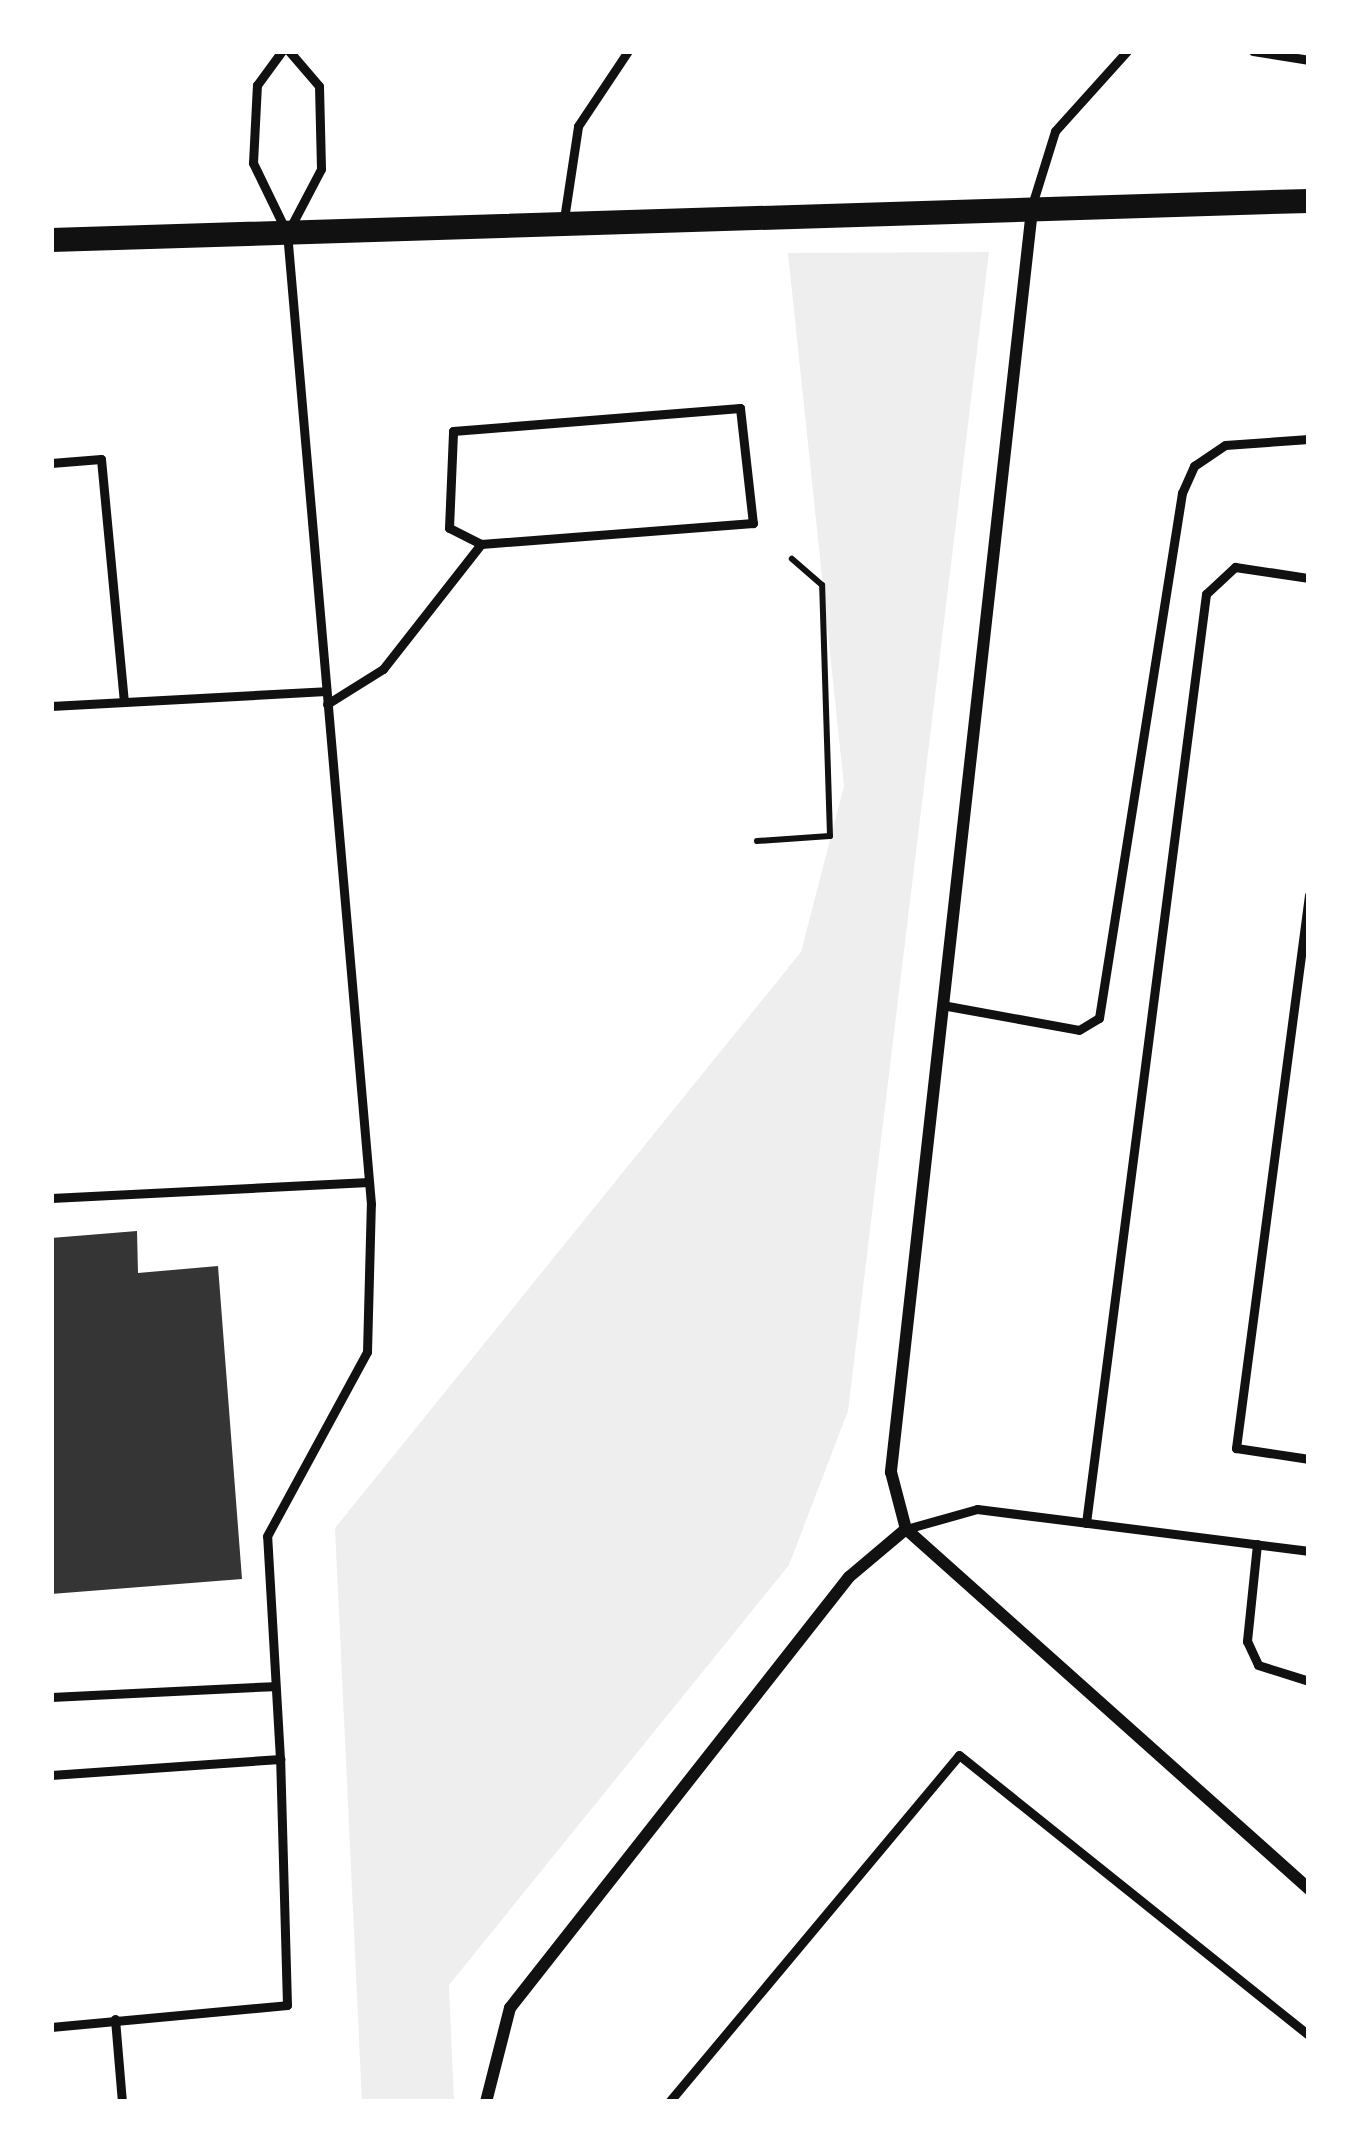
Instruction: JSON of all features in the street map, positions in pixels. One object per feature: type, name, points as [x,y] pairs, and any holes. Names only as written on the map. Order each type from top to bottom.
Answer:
[{"type":"main road","points":[[51,240],[1309,201]]},
{"type":"street","points":[[1032,210],[942,1005],[891,1404],[906,1529],[1309,1889]]},
{"type":"street","points":[[486,2102],[510,2008],[849,1577],[906,1529]]},
{"type":"lane","points":[[51,2026],[287,2005],[267,1536],[368,1352],[369,1182],[287,232],[253,163],[257,85],[286,51],[319,86],[321,169],[287,232]]},
{"type":"lane","points":[[563,224],[578,126],[628,51]]},
{"type":"lane","points":[[1032,210],[1035,167],[1055,131],[1127,51]]},
{"type":"lane","points":[[1253,51],[1309,61]]},
{"type":"lane","points":[[327,704],[383,669],[481,544],[752,523],[740,408],[453,431],[449,528],[481,544]]},
{"type":"lane","points":[[942,1005],[1079,1030],[1099,1018],[1182,493],[1194,466],[1225,445],[1309,439]]},
{"type":"lane","points":[[51,463],[101,459],[124,702]]},
{"type":"lane","points":[[1086,1522],[1206,594],[1235,567],[1309,578]]},
{"type":"lane","points":[[51,706],[326,691]]},
{"type":"lane","points":[[1309,895],[1236,1448],[1309,1459]]},
{"type":"lane","points":[[51,1198],[369,1182]]},
{"type":"lane","points":[[906,1529],[977,1509],[1309,1551]]},
{"type":"lane","points":[[1257,1544],[1247,1641],[1258,1665],[1309,1681]]},
{"type":"lane","points":[[51,1697],[273,1686]]},
{"type":"lane","points":[[669,2102],[959,1755],[1309,2035]]},
{"type":"lane","points":[[51,1774],[280,1759]]},
{"type":"lane","points":[[116,2019],[122,2102]]},
{"type":"path","points":[[757,841],[830,836],[822,585],[791,559]]},
{"type":"shaded area","points":[[989,252],[848,1411],[789,1565],[449,1985],[454,2102],[362,2102],[335,1528],[801,952],[844,786],[788,253]]},
{"type":"building","points":[[137,1231],[138,1273],[218,1266],[242,1579],[51,1594],[51,1238]]}]
